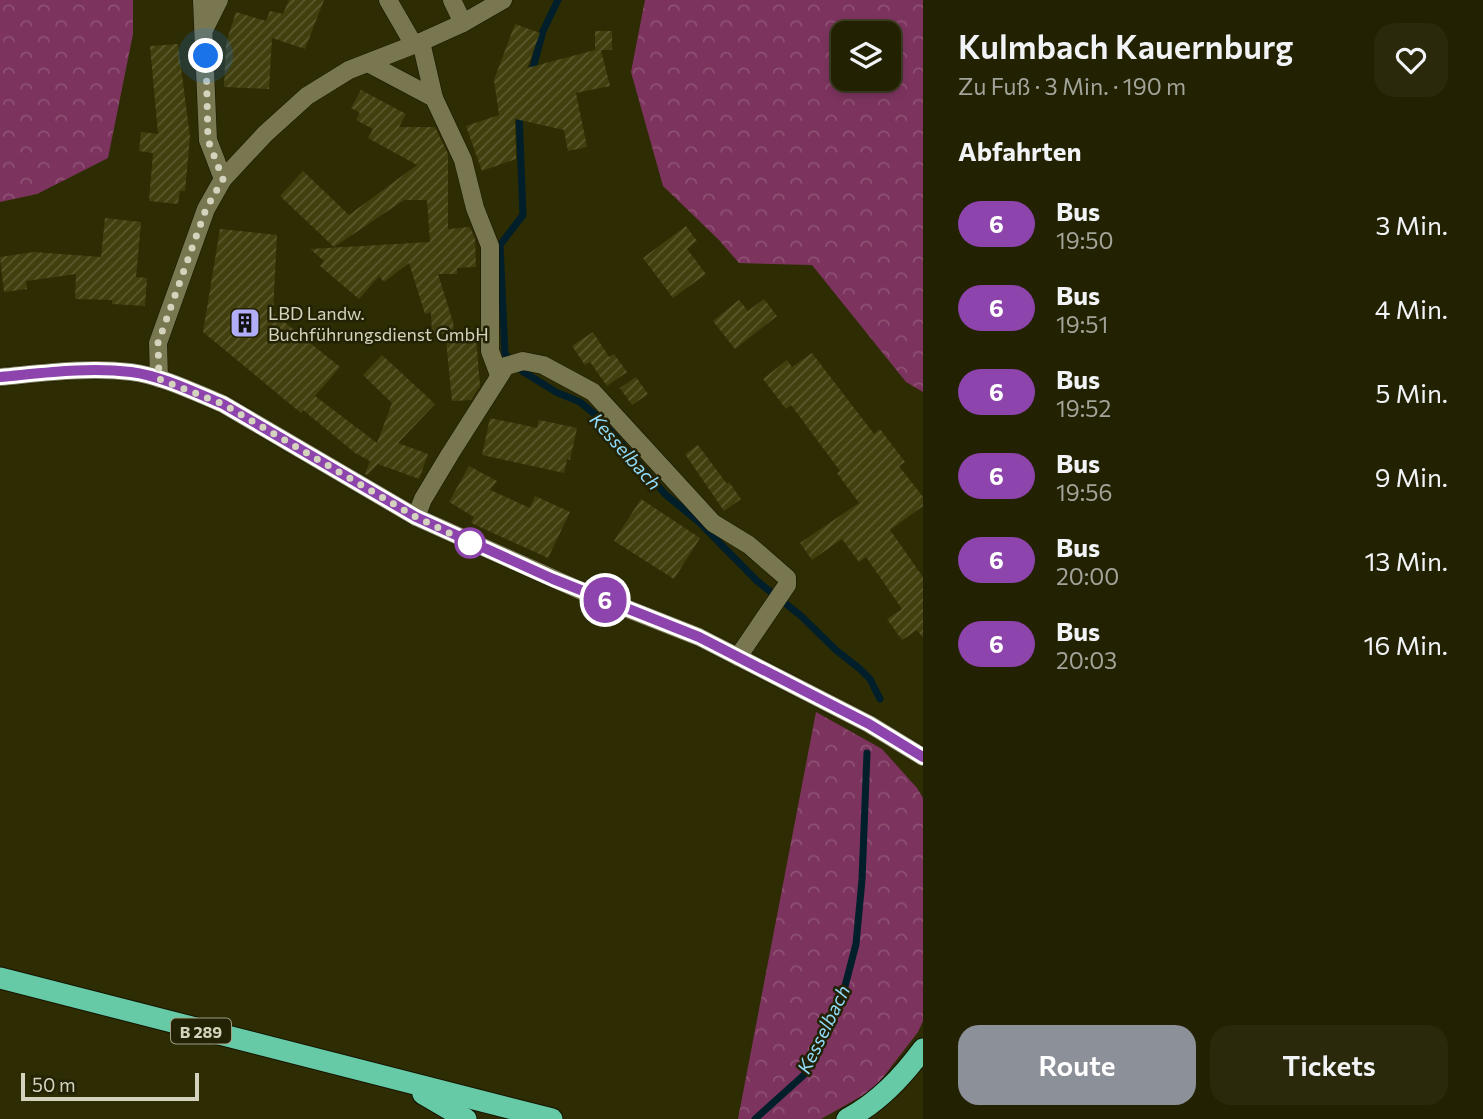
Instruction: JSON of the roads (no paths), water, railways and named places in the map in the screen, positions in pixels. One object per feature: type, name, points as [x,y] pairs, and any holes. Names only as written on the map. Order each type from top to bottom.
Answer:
[{"type":"highway","name":"B 289","points":[[0,978],[552,1119]]},
{"type":"highway","points":[[847,1119],[864,1110],[900,1080],[923,1049]]},
{"type":"highway","points":[[403,1082],[466,1119]]},
{"type":"street","points":[[202,0],[208,140],[223,179]]},
{"type":"street","points":[[205,29],[219,0]]},
{"type":"street","points":[[388,0],[417,43],[434,98],[463,160],[475,208],[491,246],[491,351],[509,367],[543,365],[593,392],[713,523],[750,545],[787,578],[787,585],[738,657]]},
{"type":"street","points":[[452,0],[463,23]]},
{"type":"street","points":[[159,379],[158,343],[206,209],[223,179],[265,134],[307,96],[349,70],[463,23],[503,0]]},
{"type":"street","points":[[369,63],[434,98]]},
{"type":"street","points":[[416,517],[443,465],[509,367]]},
{"type":"street","points":[[0,377],[80,369],[132,372],[159,379],[223,404],[416,517],[553,579],[699,637],[869,724],[923,757]]},
{"type":"waterway","name":"Kesselbach","points":[[531,75],[543,31],[558,0]]},
{"type":"waterway","name":"Kesselbach","points":[[519,113],[523,215],[500,245],[505,354],[522,371],[556,392],[580,402],[598,417],[665,494],[700,523],[757,581],[860,669],[870,679],[880,699]]},
{"type":"waterway","name":"Kesselbach","points":[[755,1119],[805,1074],[844,990],[856,944],[862,880],[867,753]]},
{"type":"place","name":"LBD Landw. Buchführungsdienst GmbH","points":[[245,323]]}]
